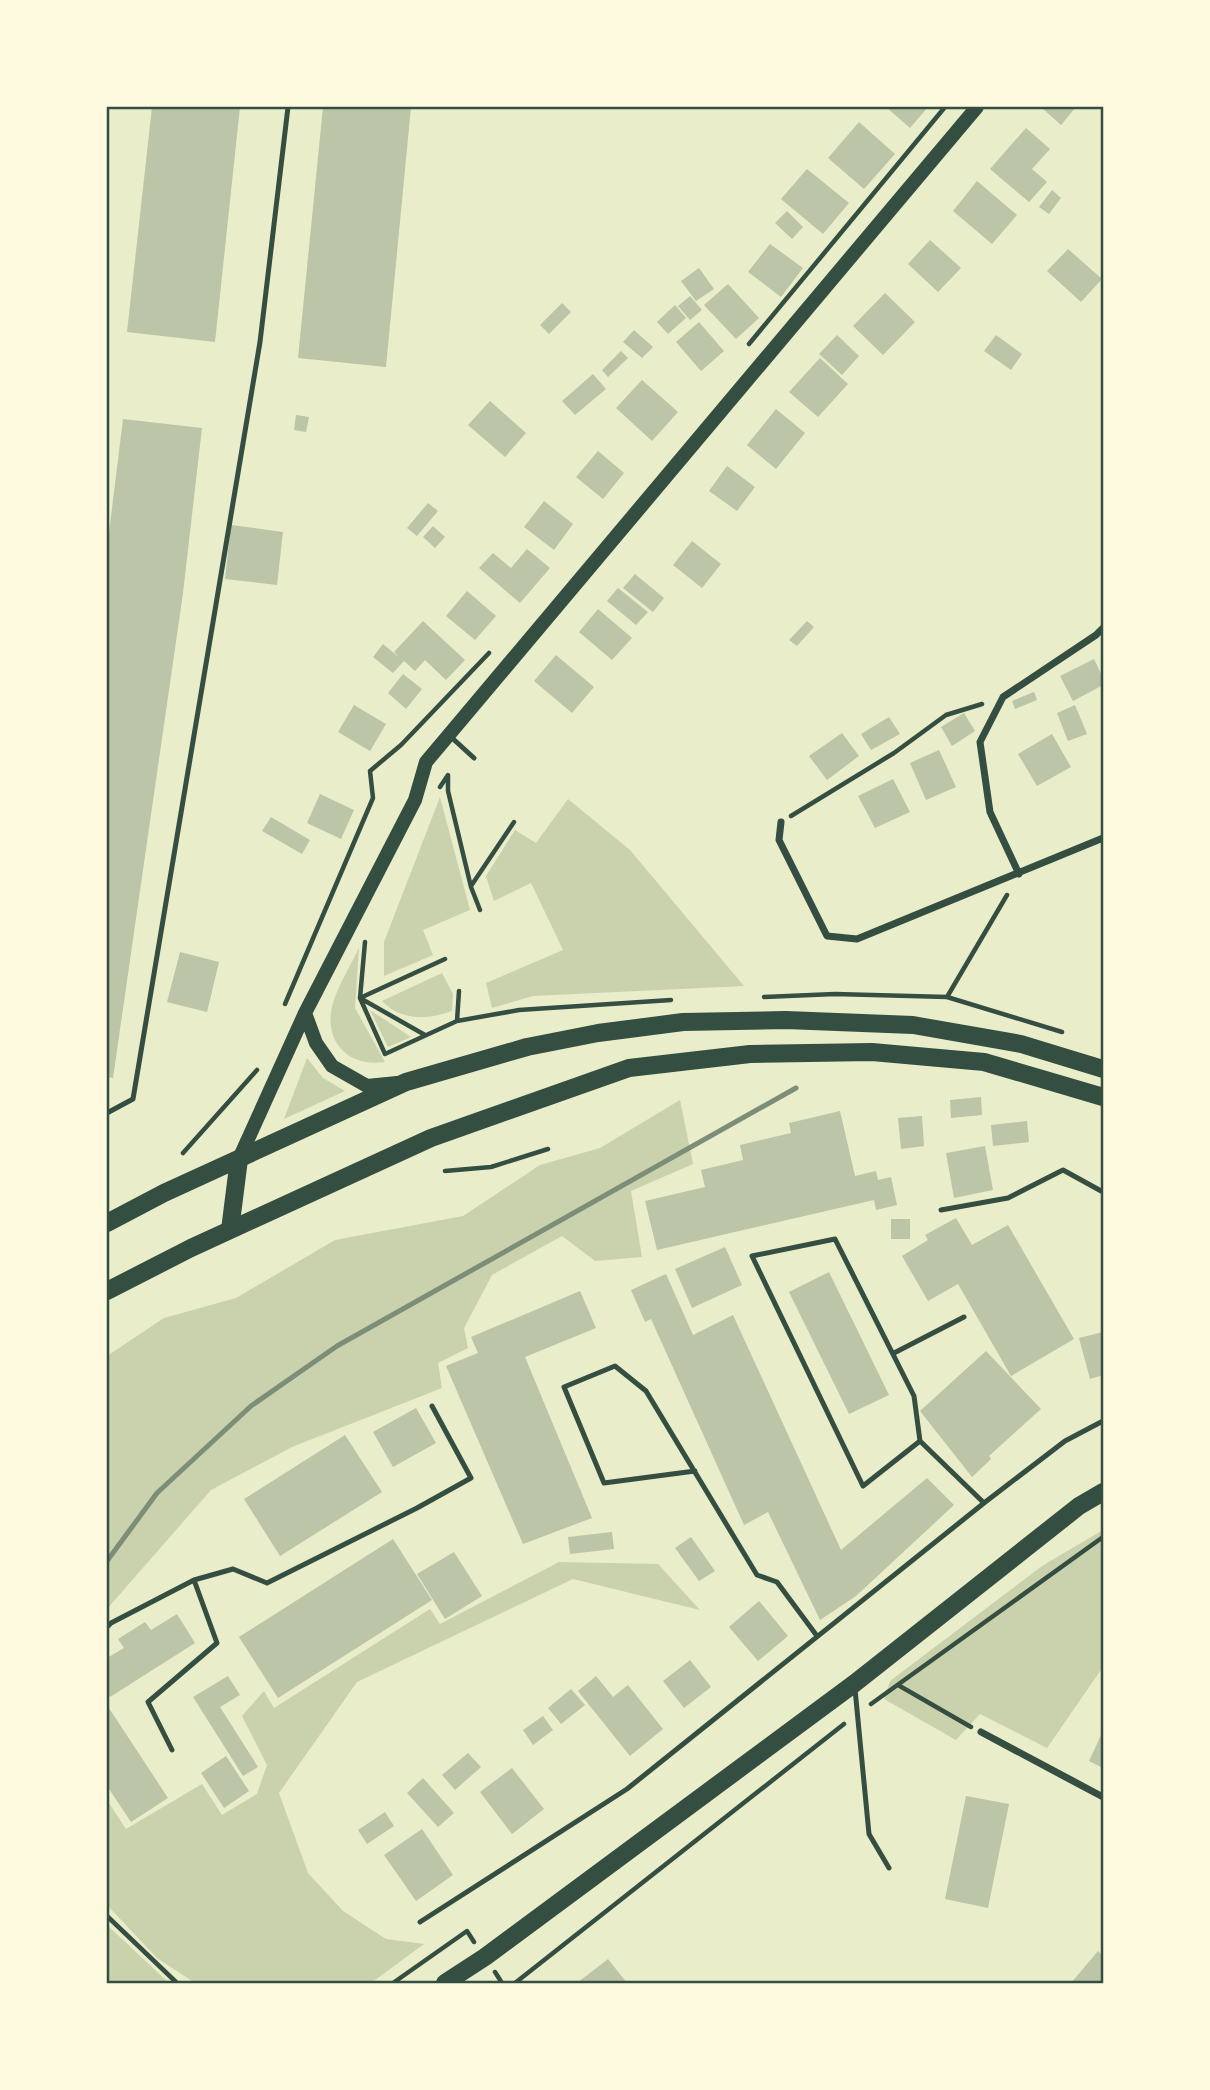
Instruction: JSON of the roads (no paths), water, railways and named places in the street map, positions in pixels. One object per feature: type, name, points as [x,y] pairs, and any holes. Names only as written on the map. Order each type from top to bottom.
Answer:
[{"type":"main road","points":[[230,1230],[239,1159],[305,1013],[415,800],[426,762],[977,107]]},
{"type":"main road","points":[[305,1013],[316,1043],[332,1066],[367,1086],[406,1082]]},
{"type":"main road","points":[[107,1223],[406,1082],[527,1047],[598,1033],[683,1023],[773,1020],[913,1025],[1021,1044],[1103,1069]]},
{"type":"main road","points":[[107,1291],[191,1248],[431,1138],[629,1068],[750,1054],[872,1052],[984,1062],[1103,1097]]},
{"type":"main road","points":[[444,1983],[485,1957],[855,1683],[1079,1506],[1103,1492]]},
{"type":"street","points":[[1019,874],[990,812],[980,742],[1003,697],[1103,628]]},
{"type":"street","points":[[782,822],[779,840],[827,936],[857,939],[1103,838]]},
{"type":"street","points":[[981,1732],[1103,1797]]},
{"type":"lane","points":[[107,1113],[133,1099],[260,342],[288,107]]},
{"type":"lane","points":[[448,735],[474,758]]},
{"type":"lane","points":[[940,1210],[1008,1198],[1063,1170],[1103,1192]]},
{"type":"lane","points":[[920,1441],[863,1486],[752,1256],[835,1239],[914,1396],[920,1441],[984,1503]]},
{"type":"lane","points":[[894,1353],[964,1317]]},
{"type":"lane","points":[[695,1471],[604,1483],[564,1387],[615,1366],[646,1391],[695,1471],[757,1575],[776,1582],[817,1636]]},
{"type":"lane","points":[[107,1628],[111,1623],[194,1580],[233,1569],[267,1583],[471,1478],[432,1406]]},
{"type":"lane","points":[[420,1922],[627,1790],[984,1503],[1065,1441],[1103,1421]]},
{"type":"lane","points":[[172,1750],[148,1702],[217,1643],[194,1580]]},
{"type":"lane","points":[[855,1683],[869,1834],[889,1868]]},
{"type":"railway","points":[[107,1561],[157,1493],[251,1406],[337,1346],[796,1088]]}]
